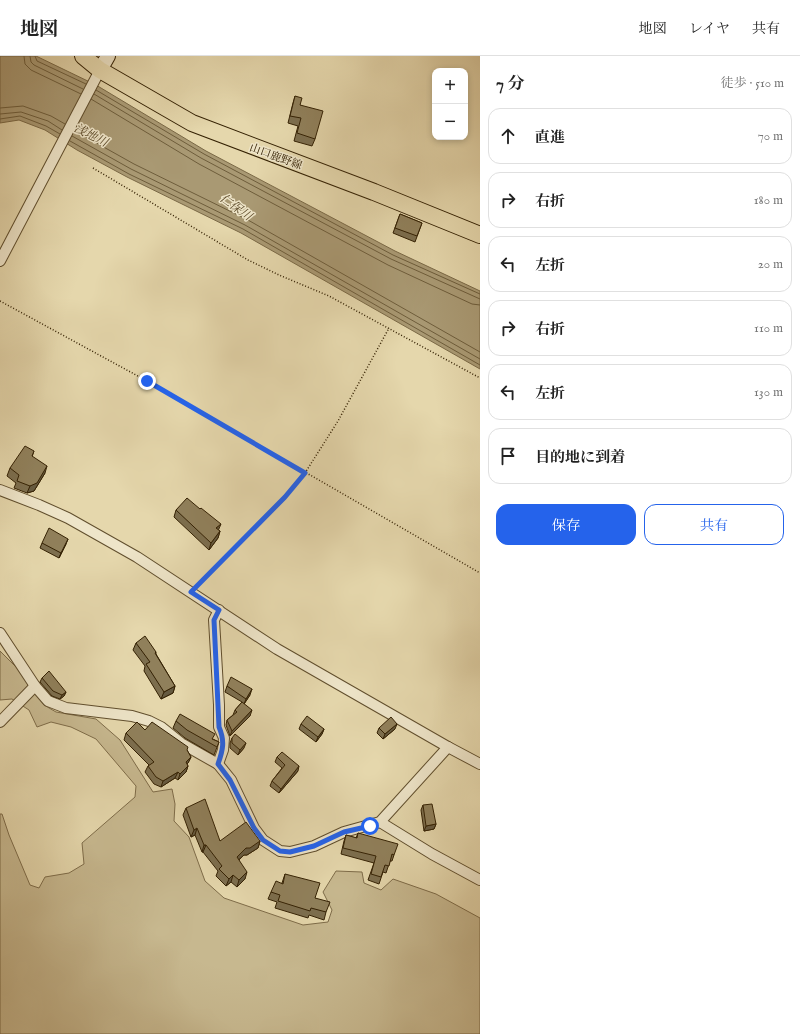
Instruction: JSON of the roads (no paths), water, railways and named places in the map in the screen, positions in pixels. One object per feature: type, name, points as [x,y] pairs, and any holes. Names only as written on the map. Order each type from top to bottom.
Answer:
[{"type":"main road","name":"山口鹿野線","points":[[83,56],[97,75],[192,123],[374,192],[480,235]]},
{"type":"street","points":[[0,261],[108,56]]},
{"type":"street","points":[[0,490],[68,518],[138,558],[278,649],[480,764]]},
{"type":"street","points":[[218,764],[223,750],[224,738],[219,727],[214,620],[219,610]]},
{"type":"street","points":[[0,633],[48,701],[66,708],[132,716],[149,721],[162,727],[181,743],[218,764],[230,780],[254,828],[263,840],[280,851],[290,852],[314,846],[344,832],[380,822],[448,747]]},
{"type":"street","points":[[0,722],[36,686]]},
{"type":"street","points":[[380,822],[432,854],[480,880]]},
{"type":"water","points":[[0,56],[36,56],[96,85],[206,151],[395,251],[480,291],[480,369],[241,233],[127,177],[77,150],[45,130],[19,120],[0,123]]},
{"type":"water label","name":"浅地川","points":[[91,135]]},
{"type":"water label","name":"仁保川","points":[[236,207]]}]
